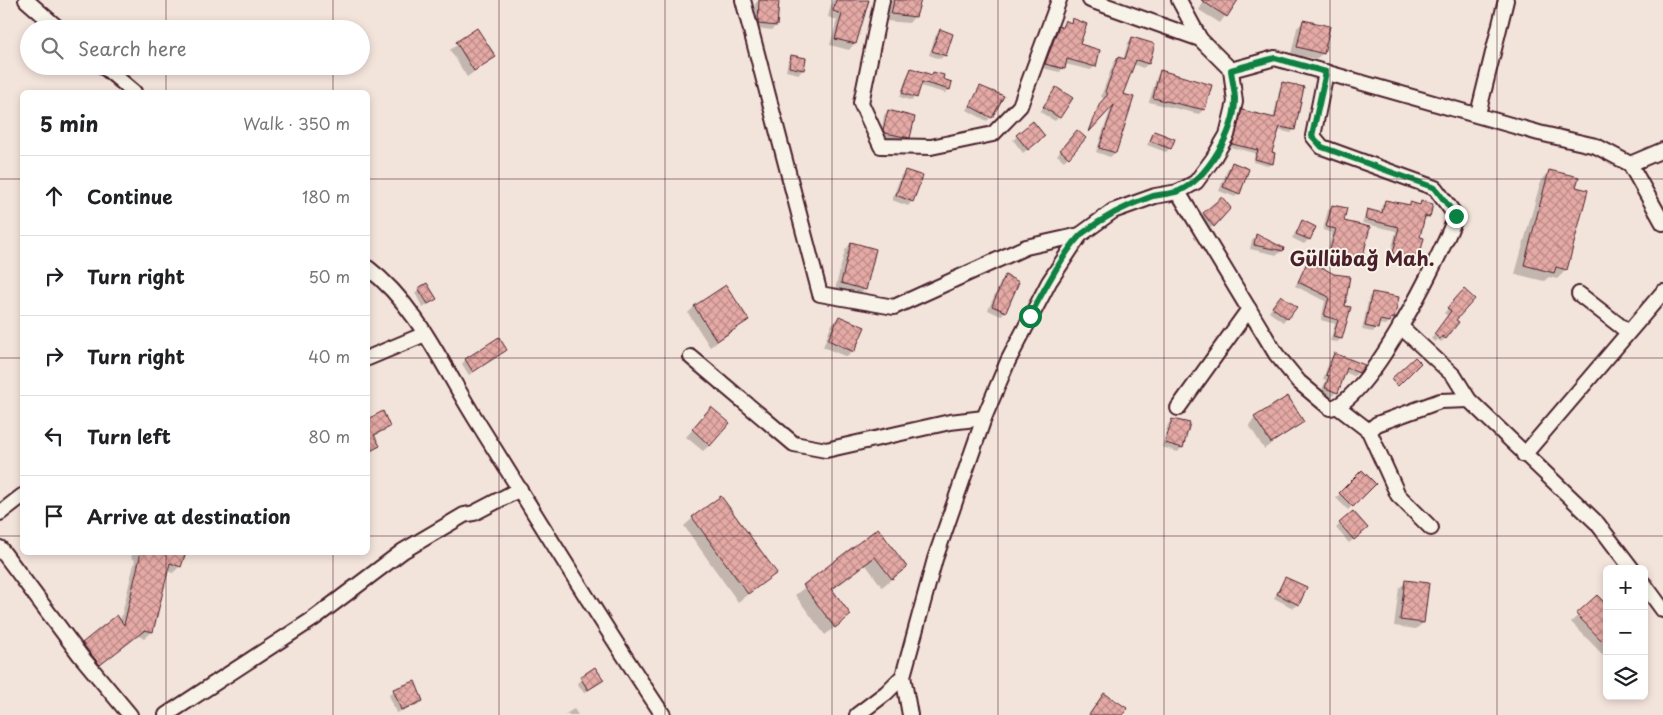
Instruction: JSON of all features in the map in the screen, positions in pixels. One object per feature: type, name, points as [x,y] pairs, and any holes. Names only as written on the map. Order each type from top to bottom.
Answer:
[{"type":"street","points":[[26,0],[49,20]]},
{"type":"street","points":[[743,0],[820,294],[894,307],[1026,247],[1080,235]]},
{"type":"street","points":[[882,0],[861,103],[881,146],[931,148],[993,134],[1020,106],[1054,7],[1059,0]]},
{"type":"street","points":[[1090,0],[1200,39]]},
{"type":"street","points":[[910,715],[903,676],[935,560],[984,418],[1030,316],[1049,282],[1080,235],[1113,211],[1155,196],[1178,192],[1196,182],[1213,159],[1227,135],[1235,102],[1231,70],[1200,39],[1179,0]]},
{"type":"street","points":[[1478,114],[1506,0]]},
{"type":"street","points":[[1231,70],[1275,58],[1478,114],[1539,133],[1596,146],[1630,164],[1663,223]]},
{"type":"street","points":[[1178,192],[1276,354],[1299,382],[1330,408],[1338,407],[1350,398],[1376,366],[1400,326],[1447,240],[1456,216],[1435,188],[1322,147],[1312,136],[1326,72]]},
{"type":"street","points":[[114,75],[132,90]]},
{"type":"street","points":[[1630,164],[1663,150]]},
{"type":"street","points":[[370,270],[385,282],[425,334],[630,666],[663,715]]},
{"type":"street","points":[[1524,455],[1663,292]]},
{"type":"street","points":[[1579,294],[1628,332]]},
{"type":"street","points":[[1178,408],[1249,309]]},
{"type":"street","points":[[1400,326],[1454,376],[1469,400],[1524,455],[1597,523],[1629,565]]},
{"type":"street","points":[[370,357],[425,334]]},
{"type":"street","points":[[692,357],[794,444],[826,450],[950,422],[984,418]]},
{"type":"street","points":[[1369,431],[1377,424],[1440,401],[1469,400]]},
{"type":"street","points":[[1338,407],[1369,431],[1398,495],[1431,528]]},
{"type":"street","points":[[166,715],[313,619],[403,551],[464,515],[474,513],[520,489]]},
{"type":"street","points":[[0,513],[20,498]]},
{"type":"street","points":[[0,548],[80,655],[130,715]]},
{"type":"street","points":[[1648,589],[1663,610]]},
{"type":"street","points":[[857,715],[903,676]]},
{"type":"building","points":[[759,0],[779,1],[777,26],[758,24]]},
{"type":"building","points":[[836,0],[869,0],[856,44],[835,39],[842,14],[833,11]]},
{"type":"building","points":[[894,0],[921,0],[916,17],[891,14]]},
{"type":"building","points":[[1201,0],[1238,0],[1227,17]]},
{"type":"building","points":[[1072,18],[1087,24],[1080,44],[1100,50],[1096,67],[1067,59],[1065,69],[1045,64],[1059,26],[1062,28],[1065,20],[1071,23]]},
{"type":"building","points":[[1303,20],[1330,26],[1324,54],[1297,47]]},
{"type":"building","points":[[477,28],[496,57],[474,71],[456,42]]},
{"type":"building","points":[[940,29],[953,34],[946,56],[932,51]]},
{"type":"building","points":[[1132,37],[1155,44],[1149,64],[1136,60],[1123,94],[1134,97],[1116,153],[1099,148],[1114,105],[1089,132],[1100,103],[1108,94],[1105,92],[1118,57],[1125,59]]},
{"type":"building","points":[[791,55],[806,58],[804,70],[789,67]]},
{"type":"building","points":[[911,68],[932,75],[933,72],[944,75],[943,79],[952,82],[950,90],[922,82],[917,98],[902,93]]},
{"type":"building","points":[[1160,70],[1212,85],[1205,110],[1153,98]]},
{"type":"building","points":[[1282,82],[1304,87],[1295,130],[1280,127],[1272,152],[1275,153],[1273,164],[1255,159],[1258,150],[1232,144],[1242,110],[1275,118]]},
{"type":"building","points":[[980,86],[1004,96],[992,118],[970,106]]},
{"type":"building","points":[[1056,87],[1073,98],[1060,118],[1043,107]]},
{"type":"building","points":[[888,110],[915,117],[910,138],[885,133],[883,130]]},
{"type":"building","points":[[1033,121],[1045,136],[1028,150],[1016,135]]},
{"type":"building","points":[[1077,130],[1086,138],[1069,158],[1060,150]]},
{"type":"building","points":[[1154,131],[1175,139],[1171,149],[1150,141]]},
{"type":"building","points":[[1232,162],[1249,169],[1240,194],[1223,187]]},
{"type":"building","points":[[905,170],[923,176],[913,202],[896,195]]},
{"type":"building","points":[[1549,170],[1579,177],[1576,187],[1588,190],[1567,270],[1556,267],[1554,273],[1524,265]]},
{"type":"building","points":[[1222,197],[1231,208],[1214,227],[1203,213]]},
{"type":"building","points":[[1385,200],[1410,205],[1410,202],[1420,205],[1421,201],[1433,204],[1430,217],[1425,216],[1420,237],[1424,238],[1418,262],[1392,257],[1399,227],[1365,219],[1367,209],[1382,213]]},
{"type":"building","points":[[1332,205],[1347,208],[1344,221],[1370,227],[1362,260],[1329,253],[1336,229],[1326,227]]},
{"type":"building","points":[[1302,220],[1316,227],[1310,240],[1296,234]]},
{"type":"building","points":[[1256,234],[1284,248],[1283,251],[1254,245]]},
{"type":"building","points":[[851,242],[876,249],[866,290],[841,283]]},
{"type":"building","points":[[1308,260],[1334,274],[1350,276],[1345,306],[1351,307],[1342,339],[1333,337],[1338,320],[1324,316],[1329,297],[1298,282]]},
{"type":"building","points":[[1005,275],[1019,282],[1006,312],[992,306]]},
{"type":"building","points":[[427,283],[437,299],[428,304],[418,288]]},
{"type":"building","points":[[726,285],[749,320],[717,341],[694,306]]},
{"type":"building","points":[[1464,289],[1475,299],[1456,320],[1459,322],[1446,339],[1442,336],[1440,339],[1434,334],[1451,311],[1447,308]]},
{"type":"building","points":[[1372,292],[1399,297],[1394,319],[1391,318],[1390,322],[1380,320],[1378,329],[1365,326]]},
{"type":"building","points":[[1281,295],[1297,307],[1288,319],[1272,307]]},
{"type":"building","points":[[839,316],[865,327],[854,352],[828,340]]},
{"type":"building","points":[[499,337],[507,350],[473,372],[465,359]]},
{"type":"building","points":[[1334,353],[1365,365],[1359,373],[1347,368],[1338,393],[1325,388],[1329,376],[1326,375]]},
{"type":"building","points":[[1415,357],[1421,363],[1398,386],[1391,379]]},
{"type":"building","points":[[1288,396],[1304,422],[1271,443],[1254,417]]},
{"type":"building","points":[[711,407],[730,423],[710,446],[692,429]]},
{"type":"building","points":[[383,411],[390,427],[374,435],[380,446],[370,451],[370,418]]},
{"type":"building","points":[[1172,419],[1190,423],[1183,448],[1165,443]]},
{"type":"building","points":[[1362,470],[1376,484],[1353,507],[1339,493]]},
{"type":"building","points":[[721,496],[777,573],[748,594],[692,517]]},
{"type":"building","points":[[1353,511],[1368,528],[1354,540],[1339,523]]},
{"type":"building","points":[[878,528],[907,567],[892,579],[875,557],[832,589],[851,615],[835,628],[803,585]]},
{"type":"building","points":[[140,555],[185,555],[181,567],[170,563],[153,632],[145,630],[100,665],[82,643],[117,615],[124,625]]},
{"type":"building","points":[[1285,577],[1307,587],[1299,605],[1277,594]]},
{"type":"building","points":[[1405,580],[1429,583],[1424,623],[1400,620]]},
{"type":"building","points":[[1597,595],[1603,601],[1603,642],[1576,614]]},
{"type":"building","points":[[595,667],[604,680],[588,690],[580,677]]},
{"type":"building","points":[[415,681],[423,701],[401,710],[393,689]]},
{"type":"building","points":[[1104,693],[1127,708],[1123,715],[1089,715]]},
{"type":"district","name":"Güllübağ Mah.","points":[[1362,258]]},
{"type":"route","points":[[1030,316],[1049,282],[1080,235],[1113,211],[1155,196],[1178,192],[1196,182],[1213,159],[1227,135],[1235,102],[1231,70],[1247,64],[1275,58],[1326,72],[1312,136],[1322,147],[1435,188],[1456,216]]}]
